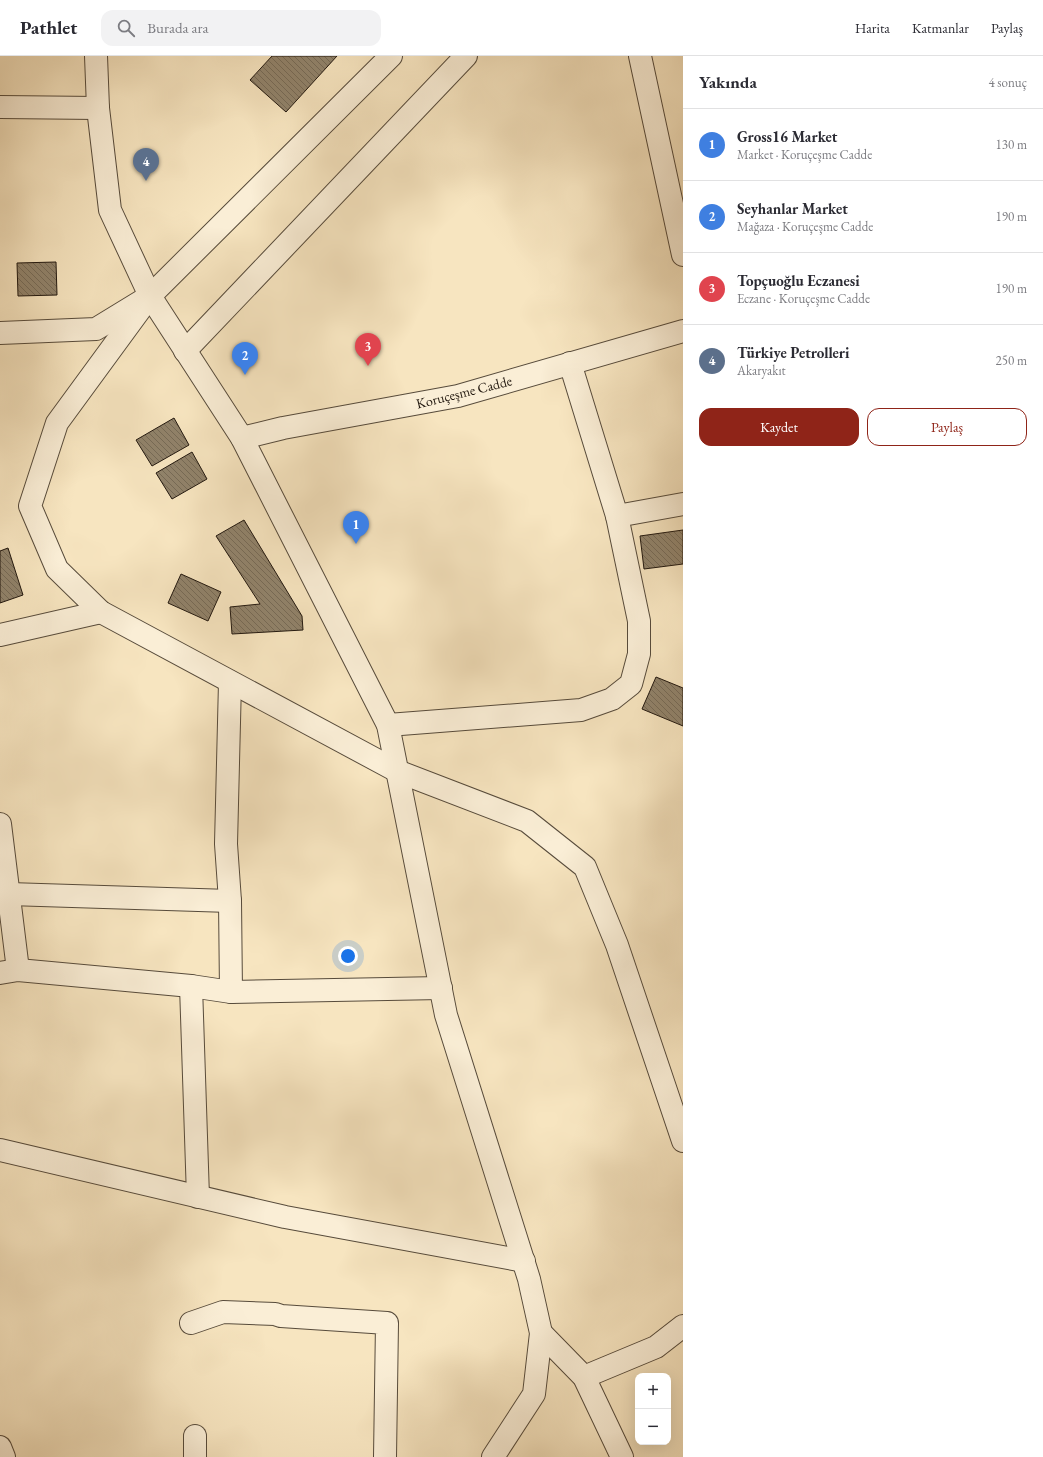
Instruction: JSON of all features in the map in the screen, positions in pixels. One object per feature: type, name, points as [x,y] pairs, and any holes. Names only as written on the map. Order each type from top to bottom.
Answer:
[{"type":"street","points":[[96,56],[98,108],[110,210],[150,296],[242,438],[388,725],[446,1015],[530,1279],[541,1333],[534,1394],[493,1457]]},
{"type":"street","points":[[391,56],[150,296],[57,424],[30,506],[57,569],[101,612],[397,771],[526,821],[585,867],[617,945],[683,1141]]},
{"type":"street","points":[[185,351],[466,56]]},
{"type":"street","points":[[640,56],[683,255]]},
{"type":"street","points":[[0,107],[98,108]]},
{"type":"street","points":[[0,334],[96,329],[150,296]]},
{"type":"street","name":"Koruçeşme Cadde","points":[[242,438],[283,428],[458,396],[683,331]]},
{"type":"street","points":[[388,725],[581,710],[612,699],[631,684],[639,654],[639,621],[617,516],[570,363]]},
{"type":"street","points":[[617,516],[683,504]]},
{"type":"street","points":[[0,635],[101,612]]},
{"type":"street","points":[[230,682],[226,844],[230,901],[231,992]]},
{"type":"street","points":[[0,824],[8,894],[9,972],[191,986],[231,992],[441,988]]},
{"type":"street","points":[[8,894],[230,901]]},
{"type":"street","points":[[191,986],[198,1197]]},
{"type":"street","points":[[0,1150],[285,1217],[524,1260]]},
{"type":"street","points":[[191,1323],[223,1312],[275,1314],[281,1316],[387,1323],[385,1457]]},
{"type":"street","points":[[584,1377],[656,1347],[683,1326]]},
{"type":"street","points":[[541,1333],[584,1377],[622,1457]]},
{"type":"street","points":[[0,1447],[4,1457]]},
{"type":"building","points":[[272,56],[337,56],[286,112],[250,80]]},
{"type":"building","points":[[56,262],[57,295],[18,296],[17,263]]},
{"type":"building","points":[[174,418],[189,445],[152,466],[136,440]]},
{"type":"building","points":[[192,452],[207,479],[172,499],[156,473]]},
{"type":"building","points":[[244,520],[302,616],[303,630],[232,634],[230,607],[260,604],[216,536]]},
{"type":"building","points":[[683,530],[683,564],[644,569],[640,536]]},
{"type":"building","points":[[8,548],[23,595],[0,603],[0,551]]},
{"type":"building","points":[[181,574],[221,592],[208,621],[168,603]]},
{"type":"building","points":[[656,677],[683,688],[683,726],[642,709]]},
{"type":"place","name":"Türkiye Petrolleri","points":[[146,181]]},
{"type":"place","name":"Topçuoğlu Eczanesi","points":[[368,366]]},
{"type":"place","name":"Seyhanlar Market","points":[[245,375]]},
{"type":"place","name":"Gross16 Market","points":[[356,544]]}]
